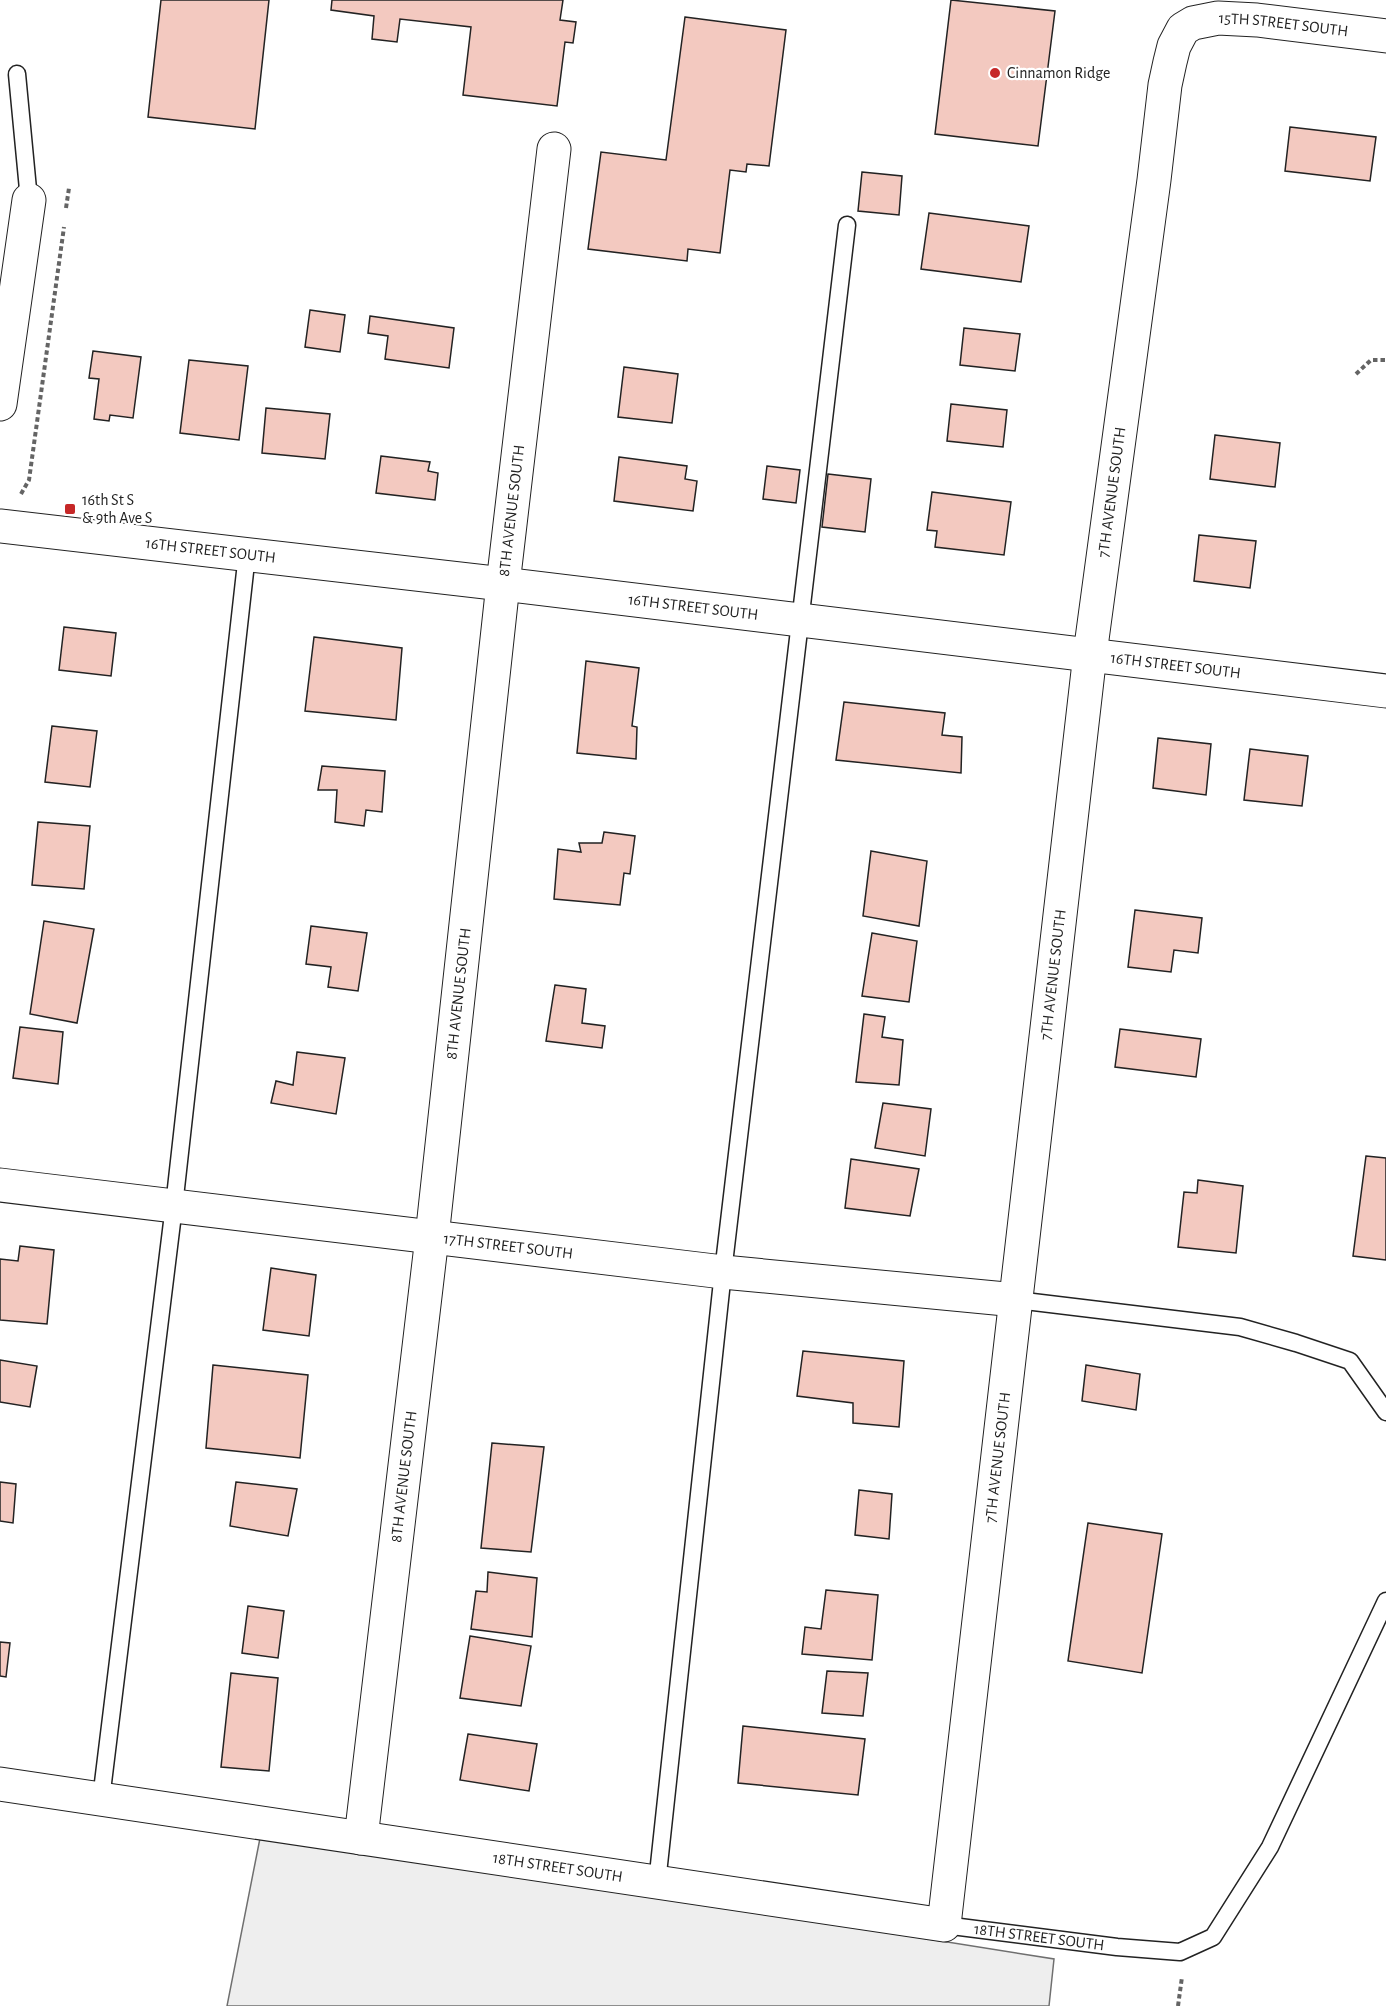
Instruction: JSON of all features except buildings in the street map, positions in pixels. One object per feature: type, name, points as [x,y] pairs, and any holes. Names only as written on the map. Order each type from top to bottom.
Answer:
[{"type":"street","name":"15TH STREET SOUTH","points":[[1183,29],[1193,23],[1230,18],[1386,36]]},
{"type":"street","name":"7TH AVENUE SOUTH","points":[[944,1925],[1090,654],[1165,85],[1174,46],[1183,29]]},
{"type":"street","name":"8TH AVENUE SOUTH","points":[[362,1838],[432,1237],[503,584],[555,149]]},
{"type":"street","points":[[0,404],[29,200]]},
{"type":"street","name":"16TH STREET SOUTH","points":[[0,526],[503,584],[1386,691]]},
{"type":"street","name":"17TH STREET SOUTH","points":[[0,1185],[723,1272],[1016,1300]]},
{"type":"street","name":"18TH STREET SOUTH","points":[[0,1784],[944,1925]]},
{"type":"lane","points":[[17,74],[29,200]]},
{"type":"lane","points":[[657,1882],[723,1272],[847,225]]},
{"type":"lane","points":[[101,1799],[174,1206],[247,554]]},
{"type":"lane","points":[[1016,1300],[1240,1327],[1296,1343],[1350,1361],[1386,1412]]},
{"type":"lane","name":"18TH STREET SOUTH","points":[[944,1925],[1117,1947],[1180,1952],[1214,1937],[1270,1847],[1386,1601]]},
{"type":"path","points":[[1356,374],[1371,360],[1386,360]]},
{"type":"shaded area","points":[[261,1833],[1054,1959],[1049,2006],[227,2006]]},
{"type":"place","name":"Cinnamon Ridge","points":[[995,73]]},
{"type":"place","name":"16th St S & 9th Ave S","points":[[70,509]]}]
